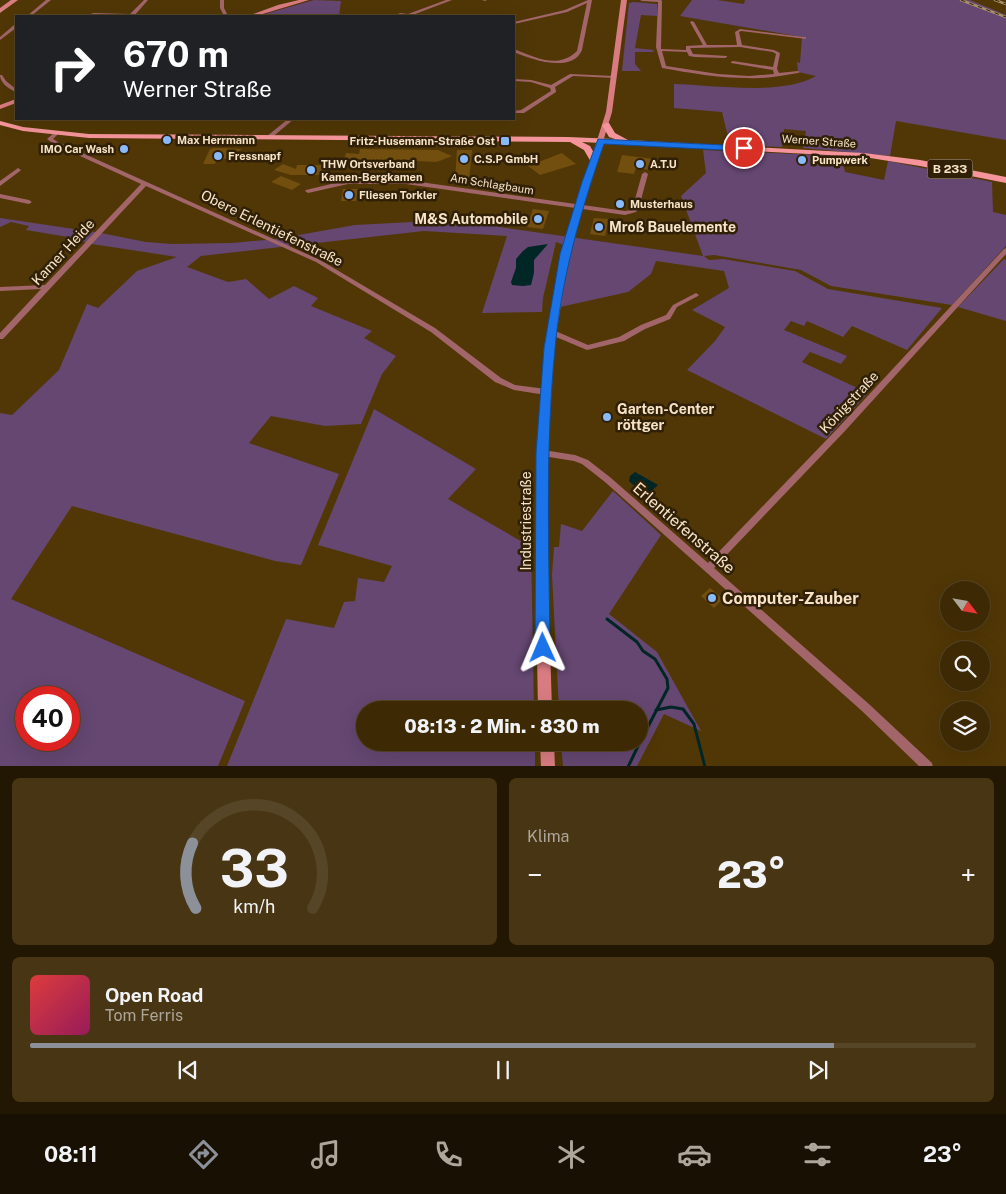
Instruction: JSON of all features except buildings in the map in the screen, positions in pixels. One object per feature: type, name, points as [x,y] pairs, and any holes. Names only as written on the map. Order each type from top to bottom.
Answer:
[{"type":"main road","name":"Werner Straße","points":[[0,124],[55,134],[123,138],[568,139],[830,152],[902,160],[1006,180]]},
{"type":"main road","points":[[606,125],[612,135],[638,143]]},
{"type":"main road","points":[[568,139],[587,148],[594,160]]},
{"type":"street","points":[[0,11],[15,0]]},
{"type":"street","points":[[30,15],[49,0]]},
{"type":"street","points":[[132,15],[146,0]]},
{"type":"street","points":[[222,0],[222,8],[226,15]]},
{"type":"street","points":[[254,15],[306,0]]},
{"type":"street","points":[[400,14],[408,15],[450,0]]},
{"type":"street","name":"Industriestraße","points":[[545,701],[542,567],[543,453],[551,332],[565,254],[606,125],[624,0]]},
{"type":"street","points":[[642,0],[660,1],[659,50],[662,65],[666,68],[728,76],[798,72]]},
{"type":"street","points":[[515,23],[566,10],[590,1]]},
{"type":"street","points":[[515,50],[531,58],[549,61],[574,57],[580,48],[590,1]]},
{"type":"street","points":[[90,15],[114,15]]},
{"type":"street","points":[[692,22],[706,46]]},
{"type":"street","points":[[0,39],[15,27]]},
{"type":"street","points":[[740,46],[737,32],[740,30],[804,38]]},
{"type":"street","points":[[689,51],[690,46],[740,46],[776,52],[778,54],[776,72]]},
{"type":"street","points":[[722,46],[725,57]]},
{"type":"street","points":[[659,50],[689,51],[691,55],[695,56],[725,57],[733,62],[776,72]]},
{"type":"street","points":[[728,76],[733,62]]},
{"type":"street","points":[[515,80],[531,80],[552,87],[572,75],[614,77]]},
{"type":"street","points":[[0,76],[4,82],[15,89]]},
{"type":"street","points":[[515,112],[522,112],[554,91],[552,87]]},
{"type":"street","points":[[0,108],[15,101]]},
{"type":"street","points":[[268,138],[290,120]]},
{"type":"street","points":[[55,134],[50,139],[56,143],[64,135]]},
{"type":"street","name":"Obere Erlentiefenstraße","points":[[56,143],[318,261],[433,330],[505,384],[546,392]]},
{"type":"street","points":[[0,184],[18,170]]},
{"type":"street","name":"Am Schlagbaum","points":[[308,191],[348,182],[406,182],[625,213],[634,210],[645,174]]},
{"type":"street","name":"Kamer Heide","points":[[0,337],[144,184]]},
{"type":"street","points":[[0,196],[30,202]]},
{"type":"street","name":"Königstraße","points":[[708,569],[841,430],[1006,250]]},
{"type":"street","points":[[0,290],[47,287]]},
{"type":"street","points":[[551,332],[587,348],[621,339],[643,327],[668,317],[675,306],[696,295]]},
{"type":"street","name":"Erlentiefenstraße","points":[[543,453],[575,458],[585,462],[866,708],[928,766]]},
{"type":"street","points":[[547,751],[548,766]]},
{"type":"shaded area","points":[[314,0],[341,1],[339,15],[262,15]]},
{"type":"shaded area","points":[[692,0],[717,0],[744,4],[745,0],[970,0],[1006,15],[1006,140],[896,121],[890,156],[803,148],[806,131],[784,129],[782,147],[730,145],[722,112],[674,108],[674,84],[766,88],[802,82],[816,76],[798,72],[797,62],[800,63],[802,37],[680,16]]},
{"type":"shaded area","points":[[629,3],[657,4],[657,16],[641,15],[635,48],[654,50],[653,52],[635,52],[635,64],[641,71],[622,71]]},
{"type":"shaded area","points":[[703,150],[841,156],[845,172],[884,180],[888,161],[992,182],[993,212],[1006,215],[1006,246],[952,305],[831,286],[801,270],[714,255],[704,256],[709,260],[723,259],[795,271],[828,289],[942,308],[907,350],[852,326],[843,337],[807,321],[804,326],[791,321],[784,330],[847,356],[841,364],[810,352],[802,362],[868,393],[826,439],[687,370],[715,341],[725,327],[692,310],[729,288],[724,271],[656,261],[651,274],[628,292],[551,309],[564,245],[556,242],[543,298],[542,312],[482,313],[507,236],[424,231],[201,256],[187,267],[228,282],[246,279],[269,299],[294,286],[318,298],[311,306],[372,331],[364,338],[396,356],[382,374],[361,424],[325,426],[271,416],[249,443],[339,474],[301,565],[275,561],[72,506],[11,599],[245,701],[218,766],[0,766],[0,413],[12,415],[59,370],[87,304],[98,308],[137,271],[177,257],[92,244],[68,237],[26,230],[29,226],[11,222],[0,227],[0,218],[101,233],[146,242],[172,244],[232,243],[276,239],[355,225],[450,220],[703,256],[681,196],[706,173]]},
{"type":"shaded area","points":[[1004,259],[1006,260],[1006,321],[958,307]]},
{"type":"shaded area","points":[[374,409],[476,469],[448,499],[531,547],[534,701],[356,701],[356,751],[535,751],[535,766],[227,766],[286,619],[334,628],[344,602],[355,601],[358,578],[384,582],[392,566],[318,545]]},
{"type":"shaded area","points":[[613,491],[661,535],[609,614],[657,652],[701,731],[664,714],[648,745],[648,701],[559,701],[552,575],[554,547],[559,547],[561,524],[582,531]]},
{"type":"shaded area","points":[[562,751],[645,751],[637,766],[563,766]]},
{"type":"water","points":[[548,244],[534,260],[534,273],[531,285],[512,285],[516,259],[523,251],[528,247]]},
{"type":"water","points":[[635,472],[658,485],[646,496],[629,481],[630,476]]},
{"type":"waterway","points":[[607,619],[637,642],[643,651],[655,659],[667,679],[668,688],[657,710]]},
{"type":"waterway","points":[[657,710],[671,707],[683,709],[694,724],[705,766]]},
{"type":"waterway","points":[[628,766],[657,710]]},
{"type":"railway","points":[[961,0],[1006,17]]},
{"type":"railway","points":[[995,0],[1006,4]]},
{"type":"place","name":"Max Herrmann","points":[[167,140]]},
{"type":"place","name":"Fritz-Husemann-Straße Ost","points":[[505,141]]},
{"type":"place","name":"IMO Car Wash","points":[[124,149]]},
{"type":"place","name":"Fressnapf","points":[[218,156]]},
{"type":"place","name":"C.S.P GmbH","points":[[464,159]]},
{"type":"place","name":"Pumpwerk","points":[[802,160]]},
{"type":"place","name":"A.T.U","points":[[640,164]]},
{"type":"place","name":"THW Ortsverband Kamen-Bergkamen","points":[[311,170]]},
{"type":"place","name":"Fliesen Torkler","points":[[349,195]]},
{"type":"place","name":"Musterhaus","points":[[620,204]]},
{"type":"place","name":"M&S Automobile","points":[[538,219]]},
{"type":"place","name":"Mroß Bauelemente","points":[[599,227]]},
{"type":"place","name":"Garten-Center röttger","points":[[607,417]]},
{"type":"place","name":"Computer-Zauber","points":[[712,598]]},
{"type":"route","points":[[543,648],[541,548],[543,453],[549,348],[565,254],[586,182],[601,141],[744,148]]}]
